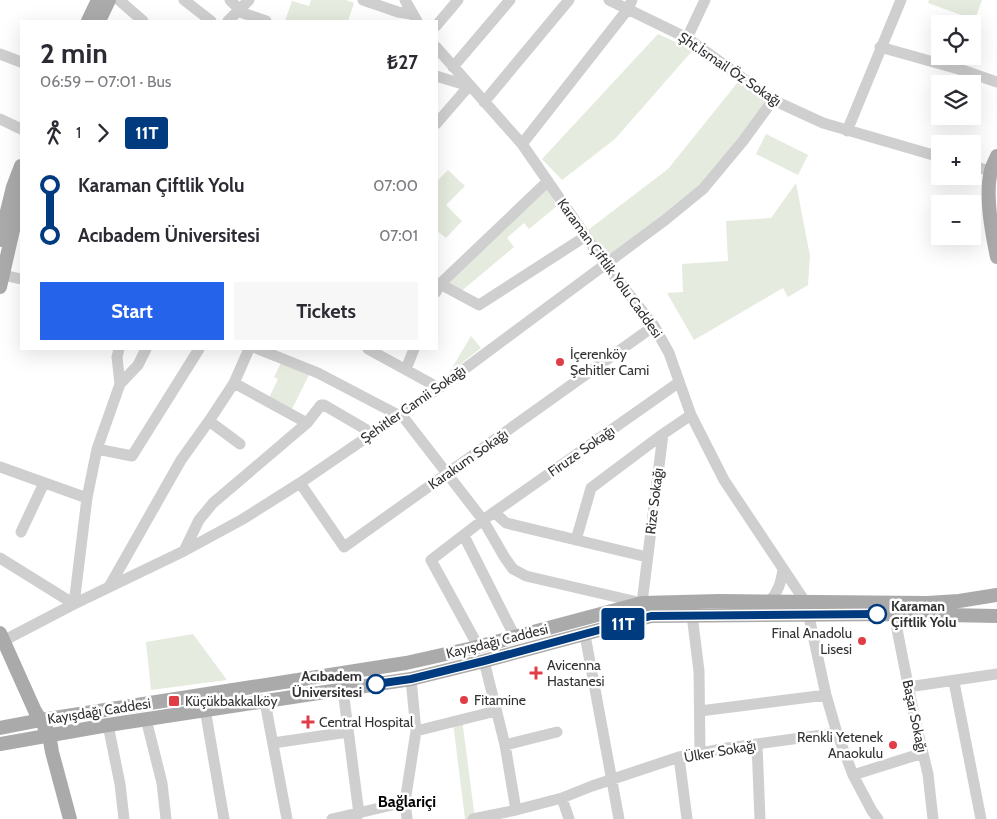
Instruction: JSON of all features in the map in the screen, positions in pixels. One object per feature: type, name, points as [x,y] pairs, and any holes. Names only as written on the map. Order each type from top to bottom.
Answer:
[{"type":"main road","points":[[88,20],[98,0]]},
{"type":"main road","points":[[100,20],[109,0]]},
{"type":"main road","points":[[997,156],[991,171],[989,191],[993,240],[997,257]]},
{"type":"main road","points":[[0,240],[13,187],[20,169]]},
{"type":"main road","points":[[1,281],[20,205]]},
{"type":"main road","points":[[991,596],[997,587]]},
{"type":"main road","name":"Kayışdağı Caddesi","points":[[0,744],[24,741],[49,734],[205,709],[265,702],[411,679],[585,635],[651,616],[927,603],[991,596]]},
{"type":"main road","name":"Kayışdağı Caddesi","points":[[0,728],[37,717],[406,663],[642,603],[769,602],[808,608],[894,614],[997,617]]},
{"type":"main road","points":[[2,637],[37,717],[49,734],[70,819]]},
{"type":"main road","points":[[24,741],[32,734],[37,717]]},
{"type":"main road","points":[[52,752],[60,740],[71,731]]},
{"type":"main road","points":[[24,741],[43,745],[52,752]]},
{"type":"street","points":[[119,0],[142,20]]},
{"type":"street","points":[[184,0],[210,20]]},
{"type":"street","points":[[235,4],[248,0]]},
{"type":"street","points":[[363,0],[414,17]]},
{"type":"street","points":[[405,0],[414,17]]},
{"type":"street","points":[[438,24],[458,0]]},
{"type":"street","points":[[453,67],[510,0]]},
{"type":"street","points":[[484,102],[568,0]]},
{"type":"street","name":"Şht.İsmail Öz Sokağı","points":[[609,0],[630,5],[687,38],[774,100],[823,123],[931,154]]},
{"type":"street","points":[[687,38],[705,0]]},
{"type":"street","points":[[847,131],[880,47],[901,0]]},
{"type":"street","points":[[228,20],[235,4]]},
{"type":"street","points":[[235,4],[250,16],[263,20]]},
{"type":"street","points":[[522,144],[630,5]]},
{"type":"street","points":[[880,47],[997,82]]},
{"type":"street","name":"Karaman Çiftlik Yolu Caddesi","points":[[438,49],[522,144],[605,264],[654,326],[669,353],[691,415],[724,480],[808,608]]},
{"type":"street","points":[[0,54],[20,62]]},
{"type":"street","points":[[438,77],[469,86],[438,122]]},
{"type":"street","name":"Şehitler Camii Sokağı","points":[[2,637],[184,551],[243,519],[300,483],[439,388],[665,220],[703,189],[774,100]]},
{"type":"street","points":[[0,119],[20,129]]},
{"type":"street","points":[[981,168],[991,171]]},
{"type":"street","points":[[548,181],[438,288],[479,305],[586,236]]},
{"type":"street","points":[[1,281],[20,279]]},
{"type":"street","name":"Karakum Sokağı","points":[[300,483],[344,546],[654,326]]},
{"type":"street","points":[[119,350],[117,357],[120,384]]},
{"type":"street","points":[[0,558],[74,604],[87,498],[97,449],[120,384],[138,366],[146,350]]},
{"type":"street","points":[[97,449],[132,456],[198,350]]},
{"type":"street","points":[[109,587],[181,460],[209,422],[234,383],[249,350]]},
{"type":"street","points":[[260,350],[318,373],[404,418],[483,520],[513,569],[526,576],[642,603]]},
{"type":"street","points":[[370,350],[439,388]]},
{"type":"street","points":[[406,370],[414,350]]},
{"type":"street","name":"Firuze Sokağı","points":[[478,646],[431,560],[494,512],[678,382]]},
{"type":"street","points":[[234,383],[307,423]]},
{"type":"street","points":[[184,551],[199,520],[213,503],[307,423],[321,405],[324,404],[372,433]]},
{"type":"street","points":[[576,540],[590,488],[691,415]]},
{"type":"street","points":[[209,422],[240,444]]},
{"type":"street","name":"Rize Sokağı","points":[[642,603],[663,434]]},
{"type":"street","points":[[0,467],[87,498]]},
{"type":"street","points":[[21,532],[44,482]]},
{"type":"street","points":[[494,512],[506,523],[647,557]]},
{"type":"street","points":[[464,536],[515,636]]},
{"type":"street","points":[[769,602],[776,594],[780,585],[783,569]]},
{"type":"street","points":[[808,608],[826,695],[837,733],[853,775],[878,819]]},
{"type":"street","name":"Başar Sokağı","points":[[894,614],[908,688],[928,774],[933,819]]},
{"type":"street","points":[[692,615],[699,670],[700,753]]},
{"type":"street","points":[[585,635],[608,781],[619,819]]},
{"type":"street","points":[[484,661],[505,745],[516,810]]},
{"type":"street","points":[[908,688],[997,674]]},
{"type":"street","points":[[407,819],[405,802],[416,731],[411,679]]},
{"type":"street","points":[[954,682],[982,819]]},
{"type":"street","points":[[343,690],[358,814]]},
{"type":"street","points":[[700,711],[826,695]]},
{"type":"street","points":[[265,702],[287,819]]},
{"type":"street","points":[[205,709],[224,819]]},
{"type":"street","points":[[416,731],[496,710]]},
{"type":"street","points":[[146,719],[162,783],[166,819]]},
{"type":"street","points":[[108,725],[120,784],[124,819]]},
{"type":"street","points":[[273,743],[348,732]]},
{"type":"street","points":[[505,745],[557,732]]},
{"type":"street","name":"Ülker Sokağı","points":[[473,819],[562,798],[679,757],[837,733]]},
{"type":"street","points":[[756,744],[760,819]]},
{"type":"street","points":[[853,775],[923,753]]},
{"type":"street","points":[[679,757],[687,819]]},
{"type":"street","points":[[562,798],[569,819]]},
{"type":"street","points":[[332,819],[405,802]]},
{"type":"shaded area","points":[[311,0],[346,0],[354,3],[348,20],[285,20],[292,1],[309,6]]},
{"type":"shaded area","points":[[929,0],[982,0],[977,15],[961,15],[928,3]]},
{"type":"shaded area","points":[[658,34],[693,50],[615,139],[562,180],[542,159]]},
{"type":"shaded area","points":[[738,82],[769,100],[701,186],[606,258],[588,230],[668,169]]},
{"type":"shaded area","points":[[766,134],[808,155],[798,175],[756,154]]},
{"type":"shaded area","points":[[448,170],[465,186],[446,205],[462,221],[446,238],[438,232],[438,180]]},
{"type":"shaded area","points":[[543,181],[557,206],[529,229],[524,223],[507,238],[514,247],[459,293],[440,284]]},
{"type":"shaded area","points":[[796,183],[810,256],[808,285],[788,297],[783,288],[694,340],[667,293],[683,292],[682,264],[728,261],[726,221],[771,218]]},
{"type":"shaded area","points":[[471,336],[481,348],[449,373]]},
{"type":"shaded area","points":[[281,363],[310,373],[292,409],[269,398],[278,379],[274,377]]},
{"type":"shaded area","points":[[193,634],[227,680],[151,690],[146,642]]},
{"type":"shaded area","points":[[462,719],[475,819],[465,819],[453,722]]},
{"type":"bus line","name":"11T","points":[[376,684],[411,679],[484,661],[651,616],[706,614],[877,614]]},
{"type":"place","name":"İçerenköy Şehitler Cami","points":[[560,362]]},
{"type":"place","name":"Karaman Çiftlik Yolu","points":[[877,614]]},
{"type":"place","name":"Final Anadolu Lisesi","points":[[862,641]]},
{"type":"place","name":"Avicenna Hastanesi","points":[[536,673]]},
{"type":"place","name":"Acıbadem Üniversitesi","points":[[376,684]]},
{"type":"place","name":"Fitamine","points":[[464,700]]},
{"type":"place","name":"Küçükbakkalköy","points":[[174,701]]},
{"type":"place","name":"Central Hospital","points":[[308,722]]},
{"type":"place","name":"Renkli Yetenek Anaokulu","points":[[893,745]]},
{"type":"district","name":"Bağlariçi","points":[[407,801]]}]
